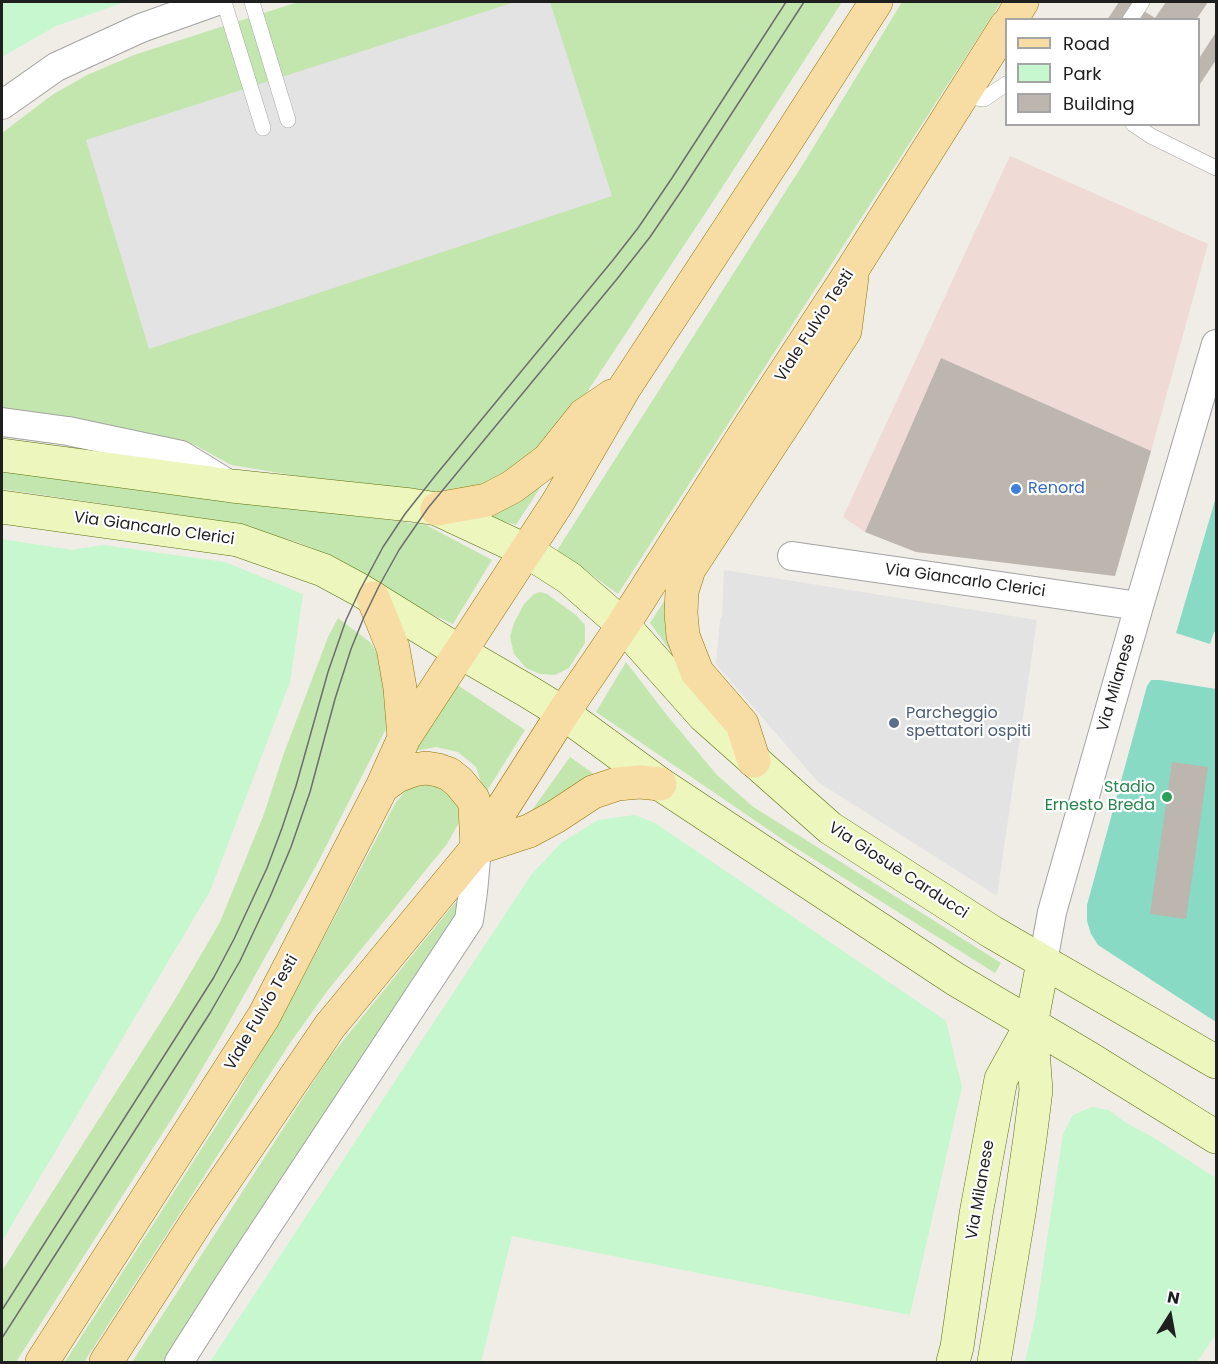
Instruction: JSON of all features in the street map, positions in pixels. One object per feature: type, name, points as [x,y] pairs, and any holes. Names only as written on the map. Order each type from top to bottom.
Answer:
[{"type":"main road","name":"Viale Fulvio Testi","points":[[42,1362],[264,1016],[382,786],[404,738],[558,502],[626,387],[876,2]]},
{"type":"main road","points":[[1012,18],[1022,2]]},
{"type":"main road","name":"Viale Fulvio Testi","points":[[106,1362],[199,1218],[330,1026],[477,848],[854,267],[1005,28]]},
{"type":"main road","points":[[753,761],[742,724],[697,672],[683,636],[682,591],[689,568],[845,331],[854,267]]},
{"type":"main road","points":[[437,509],[487,500],[512,487],[548,459],[584,415],[626,387]]},
{"type":"main road","points":[[373,598],[393,648],[400,688],[404,738]]},
{"type":"main road","points":[[382,786],[397,776],[413,770],[426,768],[449,774],[473,799],[477,848],[529,831],[593,792],[618,784],[640,782],[660,784]]},
{"type":"street","points":[[2,105],[56,67],[141,28],[214,2]]},
{"type":"street","name":"Via Milanese","points":[[994,1362],[1019,1213],[1036,1090],[1031,1025],[1052,912],[1216,344]]},
{"type":"street","points":[[2,422],[68,431],[181,455],[232,486]]},
{"type":"street","points":[[2,455],[232,486],[437,509],[527,550],[570,578],[623,624]]},
{"type":"street","name":"Via Giancarlo Clerici","points":[[2,507],[238,540],[323,570],[460,652]]},
{"type":"street","name":"Via Giancarlo Clerici","points":[[792,556],[1139,606]]},
{"type":"street","name":"Via Giosuè Carducci","points":[[623,624],[704,716],[830,828],[992,932],[1216,1062]]},
{"type":"street","points":[[460,652],[563,713],[660,784],[964,986],[1087,1057],[1216,1137]]},
{"type":"street","name":"Viale Fulvio Testi","points":[[179,1362],[469,920],[477,848]]},
{"type":"street","name":"Via Milanese","points":[[953,1362],[976,1214],[1001,1079],[1031,1025]]},
{"type":"lane","points":[[224,2],[262,128]]},
{"type":"lane","points":[[252,2],[288,120]]},
{"type":"lane","points":[[1131,18],[1142,2]]},
{"type":"lane","points":[[962,96],[984,99],[1005,85]]},
{"type":"lane","points":[[1136,126],[1151,136],[1216,168]]},
{"type":"shaded area","points":[[515,2],[550,2],[612,196],[149,349],[86,140]]},
{"type":"shaded area","points":[[1010,156],[1208,244],[1115,576],[916,552],[865,532],[843,517]]},
{"type":"shaded area","name":"Parcheggio spettatori ospiti","points":[[724,570],[1037,620],[997,896],[818,782],[716,664],[722,616]]},
{"type":"green space","points":[[2,2],[125,2],[56,26],[2,57]]},
{"type":"green space","points":[[298,2],[842,2],[548,451],[514,478],[448,498],[377,489],[231,465],[195,445],[124,428],[2,409],[2,133],[52,95],[87,75],[134,55]]},
{"type":"green space","points":[[902,2],[1001,2],[618,594],[576,563],[556,552],[805,161]]},
{"type":"green space","points":[[2,468],[426,525],[492,560],[453,624],[429,613],[335,557],[297,542],[243,527],[188,516],[2,489]]},
{"type":"green space","points":[[547,477],[516,525],[476,513]]},
{"type":"green space","points":[[1216,497],[1216,632],[1210,644],[1176,633]]},
{"type":"green space","points":[[2,539],[72,550],[103,545],[225,562],[303,594],[290,682],[210,891],[2,1241]]},
{"type":"green space","points":[[672,589],[675,657],[650,623]]},
{"type":"green space","points":[[540,592],[547,594],[576,615],[585,625],[585,643],[569,668],[555,675],[540,674],[526,668],[514,654],[510,637],[524,604],[534,594]]},
{"type":"green space","points":[[338,618],[370,642],[381,659],[391,719],[317,864],[178,1109],[16,1362],[2,1362],[2,1271],[174,1001],[220,922],[264,814],[284,753],[328,637]]},
{"type":"green space","points":[[626,662],[717,775],[752,806],[1001,963],[995,973],[788,843],[596,712]]},
{"type":"green space","name":"Stadio Ernesto Breda","points":[[1151,680],[1216,689],[1216,1022],[1098,945],[1087,921],[1087,905],[1147,686]]},
{"type":"green space","points":[[456,684],[525,730],[485,794],[476,767],[458,752],[436,747],[415,751]]},
{"type":"green space","points":[[570,757],[594,774],[525,820]]},
{"type":"green space","points":[[423,782],[443,787],[457,799],[460,821],[447,844],[328,990],[290,1043],[84,1362],[65,1362],[236,1095],[292,998],[396,802],[407,789]]},
{"type":"green space","points":[[635,815],[655,823],[946,1021],[962,1087],[910,1315],[512,1236],[481,1362],[210,1362],[531,875],[561,843],[598,820]]},
{"type":"green space","points":[[458,899],[464,903],[169,1362],[132,1362],[329,1058]]},
{"type":"green space","points":[[1092,1107],[1108,1110],[1216,1178],[1216,1334],[1197,1362],[1025,1362],[1035,1319],[1063,1134],[1073,1115]]},
{"type":"building","points":[[1119,2],[1130,2],[1155,18],[1108,18]]},
{"type":"building","points":[[1166,2],[1208,2],[1197,18],[1155,18]]},
{"type":"building","points":[[1216,32],[1216,60],[1200,84],[1200,57]]},
{"type":"building","points":[[941,358],[1151,451],[1115,576],[916,552],[865,532]]},
{"type":"building","points":[[1172,762],[1208,767],[1186,919],[1150,914]]},
{"type":"tram line","points":[[2,1310],[214,977],[234,939],[267,868],[282,828],[328,672],[346,620],[383,547],[435,476],[638,228],[786,2]]},
{"type":"tram line","points":[[2,1338],[210,1013],[240,961],[291,847],[310,792],[351,649],[379,586],[399,550],[428,508],[650,237],[804,2]]},
{"type":"place","name":"Renord","points":[[1016,489]]},
{"type":"place","name":"Parcheggio spettatori ospiti","points":[[894,723]]},
{"type":"place","name":"Stadio Ernesto Breda","points":[[1167,797]]}]
